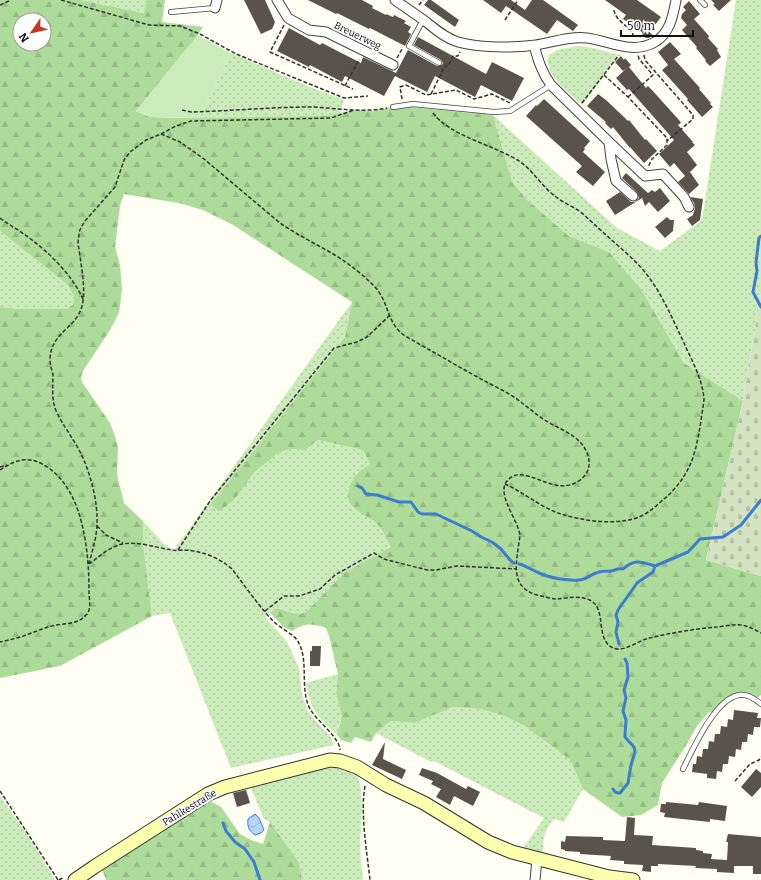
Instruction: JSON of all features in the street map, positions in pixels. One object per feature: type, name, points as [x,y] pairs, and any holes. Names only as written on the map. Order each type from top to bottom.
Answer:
[{"type":"street","name":"Breuerweg","points":[[277,0],[288,18],[309,30],[326,32],[393,65]]},
{"type":"street","points":[[395,0],[448,37],[465,44],[504,46],[534,45],[573,38],[586,38],[634,47],[655,42],[665,34],[671,22],[676,0]]},
{"type":"street","points":[[534,45],[539,64],[551,86],[645,176],[663,174],[684,197],[689,207]]},
{"type":"street","points":[[609,142],[616,181],[633,196]]},
{"type":"street","points":[[340,760],[386,785],[424,803],[488,842],[512,852],[610,877],[633,880]]},
{"type":"street","name":"Pahlkestraße","points":[[75,880],[124,847],[216,790],[318,762],[340,760]]},
{"type":"street","points":[[535,880],[537,859]]},
{"type":"lane","points":[[700,0],[705,5]]},
{"type":"lane","points":[[171,12],[216,4]]},
{"type":"lane","points":[[423,20],[409,46],[439,63]]},
{"type":"lane","points":[[393,107],[414,104],[494,112],[510,111],[551,86]]},
{"type":"lane","points":[[683,769],[708,722],[726,701],[739,695],[755,699],[761,704]]},
{"type":"path","points":[[0,5],[11,0]]},
{"type":"path","points":[[61,0],[149,24],[180,26],[200,34],[236,54],[344,98],[368,96]]},
{"type":"path","points":[[505,20],[518,0]]},
{"type":"path","points":[[614,10],[614,15],[631,30],[634,36],[634,47],[639,59],[653,75],[628,97]]},
{"type":"path","points":[[288,18],[270,52],[353,89]]},
{"type":"path","points":[[431,94],[445,66],[448,66],[453,56],[458,56],[465,44]]},
{"type":"path","points":[[393,65],[403,45],[409,46]]},
{"type":"path","points":[[576,110],[604,75],[634,47]]},
{"type":"path","points":[[634,47],[693,115],[693,119],[667,141],[667,145],[652,159],[645,176]]},
{"type":"path","points":[[345,86],[363,50]]},
{"type":"path","points":[[604,75],[628,97],[667,138],[667,141]]},
{"type":"path","points":[[403,106],[400,87],[406,85],[426,95],[456,90],[474,99],[492,94],[514,105],[516,108]]},
{"type":"path","points":[[427,105],[436,118],[444,125],[495,148],[521,162],[551,193],[582,213],[642,269],[656,288],[675,323],[703,390],[704,400],[698,437],[690,465],[682,479],[669,495],[640,516],[628,520],[611,521],[578,518],[549,509],[518,490],[505,484]]},
{"type":"path","points":[[182,110],[191,112],[281,107],[311,107],[373,111],[393,107]]},
{"type":"path","points":[[89,564],[97,526],[95,504],[87,468],[82,456],[57,413],[53,401],[50,361],[54,343],[77,317],[81,310],[84,282],[78,243],[81,228],[85,221],[115,187],[124,160],[130,152],[146,140],[176,126],[191,121],[331,118],[354,110]]},
{"type":"path","points":[[161,134],[180,142],[204,159],[293,233],[329,252],[372,284],[384,300],[389,316],[397,331],[513,397],[544,419],[577,439],[587,451],[589,459],[587,474],[575,483],[564,486],[552,485],[523,474],[516,474],[505,484],[504,492],[506,501],[519,529],[520,535],[517,569],[518,580],[525,590],[532,594],[555,599],[576,597],[593,602],[598,608],[605,641],[612,647],[617,648],[626,647],[638,642],[665,635],[737,624],[748,626],[761,633]]},
{"type":"path","points":[[0,218],[28,237],[47,253],[71,279],[83,301]]},
{"type":"path","points":[[178,550],[210,501],[334,348],[357,342],[366,337],[389,316]]},
{"type":"path","points":[[0,467],[22,460],[31,459],[47,466],[60,477],[70,491],[80,517],[89,564],[89,611],[84,618],[72,623],[52,626],[0,642]]},
{"type":"path","points":[[0,470],[8,465]]},
{"type":"path","points":[[97,526],[106,535],[123,544]]},
{"type":"path","points":[[89,564],[109,549],[123,544],[151,545],[174,551],[195,551],[205,553],[226,564],[232,569],[264,611],[278,626],[297,640],[302,654],[306,700],[316,717],[336,738],[339,744],[340,760]]},
{"type":"path","points":[[264,611],[284,596],[299,596],[320,590],[335,575],[374,553],[384,559],[427,570],[457,566],[517,569]]},
{"type":"path","points":[[735,781],[750,764],[759,760],[761,757]]},
{"type":"path","points":[[367,774],[364,793],[364,824],[370,880]]},
{"type":"path","points":[[0,791],[58,880]]},
{"type":"green space","points":[[0,0],[81,0],[144,13],[147,0],[165,0],[162,22],[203,27],[136,111],[150,117],[325,116],[354,110],[373,111],[393,107],[411,107],[493,115],[512,181],[526,199],[569,236],[609,252],[641,289],[684,363],[743,401],[706,560],[761,576],[761,695],[755,699],[746,695],[732,697],[718,710],[708,713],[697,726],[662,783],[658,805],[641,815],[622,817],[583,789],[570,760],[525,726],[502,715],[480,709],[453,707],[415,723],[391,721],[376,733],[371,742],[355,737],[351,743],[341,740],[337,735],[342,716],[336,693],[338,674],[326,628],[316,625],[305,625],[292,631],[284,627],[270,613],[276,608],[298,614],[306,612],[344,573],[391,547],[379,526],[374,521],[356,510],[349,500],[348,494],[354,478],[357,473],[370,464],[363,450],[318,440],[305,450],[290,449],[278,453],[255,472],[235,499],[219,512],[211,504],[345,337],[352,302],[233,225],[203,210],[179,203],[124,194],[120,206],[115,247],[120,265],[122,290],[119,313],[110,330],[83,371],[81,377],[82,382],[110,423],[115,436],[118,448],[117,475],[124,503],[143,521],[143,544],[152,616],[60,666],[0,678],[0,307],[21,309],[66,309],[73,305],[74,296],[68,285],[0,231]]},
{"type":"green space","points":[[81,0],[147,0],[145,13]]},
{"type":"green space","points":[[736,0],[761,0],[761,293],[743,401],[684,363],[641,289],[609,252],[569,236],[526,199],[512,181],[493,115],[617,228],[660,251],[702,220]]},
{"type":"green space","points":[[198,35],[231,53],[199,118],[150,117],[136,111]]},
{"type":"green space","points":[[578,46],[594,48],[618,55],[602,75],[604,76],[582,105],[558,83],[553,76],[548,62],[549,55],[557,50]]},
{"type":"green space","points":[[231,53],[344,100],[340,113],[325,116],[199,118]]},
{"type":"green space","points":[[0,231],[68,285],[74,296],[73,305],[66,309],[21,309],[0,307]]},
{"type":"green space","points":[[761,293],[761,576],[706,560],[743,401]]},
{"type":"green space","points":[[352,302],[345,337],[212,504],[219,512],[235,499],[255,472],[278,453],[290,449],[305,450],[318,440],[363,450],[370,464],[356,473],[353,507],[379,526],[392,547],[344,573],[306,612],[298,614],[276,608],[265,617],[287,642],[299,668],[302,694],[307,709],[330,736],[334,745],[231,768],[170,613],[152,616],[143,544],[143,521],[164,544],[174,550]]},
{"type":"green space","points":[[338,674],[336,693],[342,715],[337,735],[316,712],[310,700],[306,683]]},
{"type":"green space","points":[[453,707],[480,709],[502,715],[525,726],[570,760],[583,789],[564,822],[554,819],[548,827],[544,839],[543,853],[524,847],[544,818],[434,761],[431,762],[376,733],[391,721],[415,723]]},
{"type":"green space","points":[[328,767],[342,767],[349,769],[355,773],[358,778],[361,797],[360,846],[363,880],[302,880],[298,863],[270,822],[264,819],[250,786]]},
{"type":"green space","points":[[0,796],[27,834],[55,880],[0,880]]},
{"type":"green space","points":[[208,800],[221,807],[240,834],[251,840],[263,844],[270,822],[299,863],[302,880],[106,880],[102,869]]},
{"type":"water","points":[[255,814],[259,818],[264,830],[255,835],[251,832],[248,826],[248,819]]},
{"type":"building","points":[[244,0],[265,0],[275,22],[272,29],[261,34]]},
{"type":"building","points":[[308,0],[362,0],[373,6],[372,8],[386,15],[393,17],[394,15],[406,21],[404,23],[411,27],[408,32],[411,34],[405,46],[370,28],[369,29]]},
{"type":"building","points":[[428,0],[431,0],[459,20],[455,27],[424,5]]},
{"type":"building","points":[[483,0],[511,0],[525,10],[532,0],[543,0],[578,25],[573,31],[557,20],[547,34],[506,6],[501,13]]},
{"type":"building","points":[[605,0],[637,0],[661,17],[651,30],[652,35],[649,38],[643,36],[642,32],[623,19],[626,15]]},
{"type":"building","points":[[711,0],[731,0],[719,11],[713,5],[715,4]]},
{"type":"building","points":[[689,1],[700,14],[694,19],[709,36],[708,38],[718,49],[717,50],[721,57],[710,66],[696,48],[697,47],[682,30],[687,25],[681,18],[682,14],[686,10],[683,7]]},
{"type":"building","points":[[289,28],[320,45],[322,43],[361,63],[363,57],[396,73],[408,50],[437,66],[442,65],[443,63],[441,60],[414,45],[418,37],[486,74],[492,62],[524,78],[512,101],[481,85],[475,97],[435,76],[427,92],[395,76],[384,96],[345,76],[342,82],[310,65],[309,67],[277,51]]},
{"type":"building","points":[[670,42],[681,54],[674,59],[700,88],[699,89],[713,107],[702,117],[662,70],[668,65],[658,52]]},
{"type":"building","points":[[621,56],[631,65],[629,67],[646,88],[648,86],[679,120],[681,123],[678,125],[695,145],[687,152],[697,165],[690,172],[699,185],[689,194],[678,182],[685,176],[674,163],[670,167],[659,154],[674,140],[629,89],[627,90],[616,78],[628,67],[623,71],[615,62]]},
{"type":"building","points":[[598,94],[628,121],[629,120],[645,140],[646,139],[657,151],[644,163],[613,127],[611,129],[605,123],[606,122],[587,106]]},
{"type":"building","points":[[544,99],[590,141],[584,148],[585,149],[583,152],[605,172],[593,186],[576,172],[582,166],[526,116]]},
{"type":"building","points":[[626,173],[648,193],[652,190],[655,192],[660,188],[670,201],[658,212],[649,202],[645,206],[642,198],[615,215],[606,201],[620,192],[631,202],[635,202],[639,198],[637,192],[622,178]]},
{"type":"building","points":[[690,197],[703,199],[700,220],[692,226],[687,219],[693,215],[695,208]]},
{"type":"building","points":[[667,217],[670,220],[674,220],[673,231],[665,238],[655,227]]},
{"type":"building","points":[[312,646],[321,646],[320,666],[310,666],[310,651],[312,651]]},
{"type":"building","points":[[734,710],[758,713],[757,718],[761,718],[760,727],[754,727],[753,735],[748,734],[747,742],[742,742],[741,750],[736,749],[735,757],[729,756],[728,764],[723,764],[722,772],[717,771],[716,779],[707,778],[707,774],[692,772],[693,764],[696,764],[697,756],[702,757],[703,749],[708,749],[709,741],[714,742],[715,734],[720,734],[721,726],[727,727],[728,719],[733,720]]},
{"type":"building","points":[[385,742],[383,759],[406,770],[402,779],[372,765]]},
{"type":"building","points":[[422,768],[437,773],[466,789],[468,786],[480,792],[473,806],[454,796],[450,805],[436,797],[441,789],[431,784],[433,781],[419,775]]},
{"type":"building","points":[[756,769],[761,773],[761,787],[752,797],[741,787]]},
{"type":"building","points":[[246,790],[250,803],[237,807],[233,793]]},
{"type":"building","points":[[666,802],[698,805],[699,802],[727,806],[725,821],[710,819],[710,822],[664,817],[665,813],[660,812],[661,804],[666,804]]},
{"type":"building","points":[[627,817],[635,818],[634,835],[653,836],[652,845],[696,848],[696,850],[703,851],[703,853],[712,854],[711,859],[727,860],[728,842],[726,842],[728,834],[761,837],[761,874],[753,874],[753,866],[734,866],[734,873],[717,872],[717,869],[695,868],[696,866],[658,864],[658,866],[651,866],[651,872],[642,871],[643,865],[624,864],[624,861],[610,860],[611,856],[580,854],[580,852],[565,851],[561,849],[561,841],[565,842],[566,836],[603,837],[603,840],[625,841]]},
{"type":"waterway","points":[[761,236],[759,238],[756,262],[757,271],[753,292],[761,307]]},
{"type":"waterway","points":[[358,486],[362,488],[366,494],[377,495],[399,502],[411,502],[418,512],[422,514],[436,514],[472,531],[492,542],[514,563]]},
{"type":"waterway","points":[[519,564],[548,576],[559,579],[575,580],[581,580],[600,572],[623,569],[635,562],[642,562],[655,566],[688,552],[700,539],[723,537],[741,525],[761,500]]},
{"type":"waterway","points":[[619,644],[616,632],[618,622],[616,615],[618,610],[637,583],[653,572],[655,566]]},
{"type":"waterway","points":[[613,789],[615,792],[620,793],[628,783],[635,752],[634,747],[625,737],[626,720],[623,711],[626,698],[624,690],[628,677],[627,663],[625,659]]},
{"type":"waterway","points":[[223,823],[226,831],[235,842],[245,849],[254,862],[260,880]]}]
